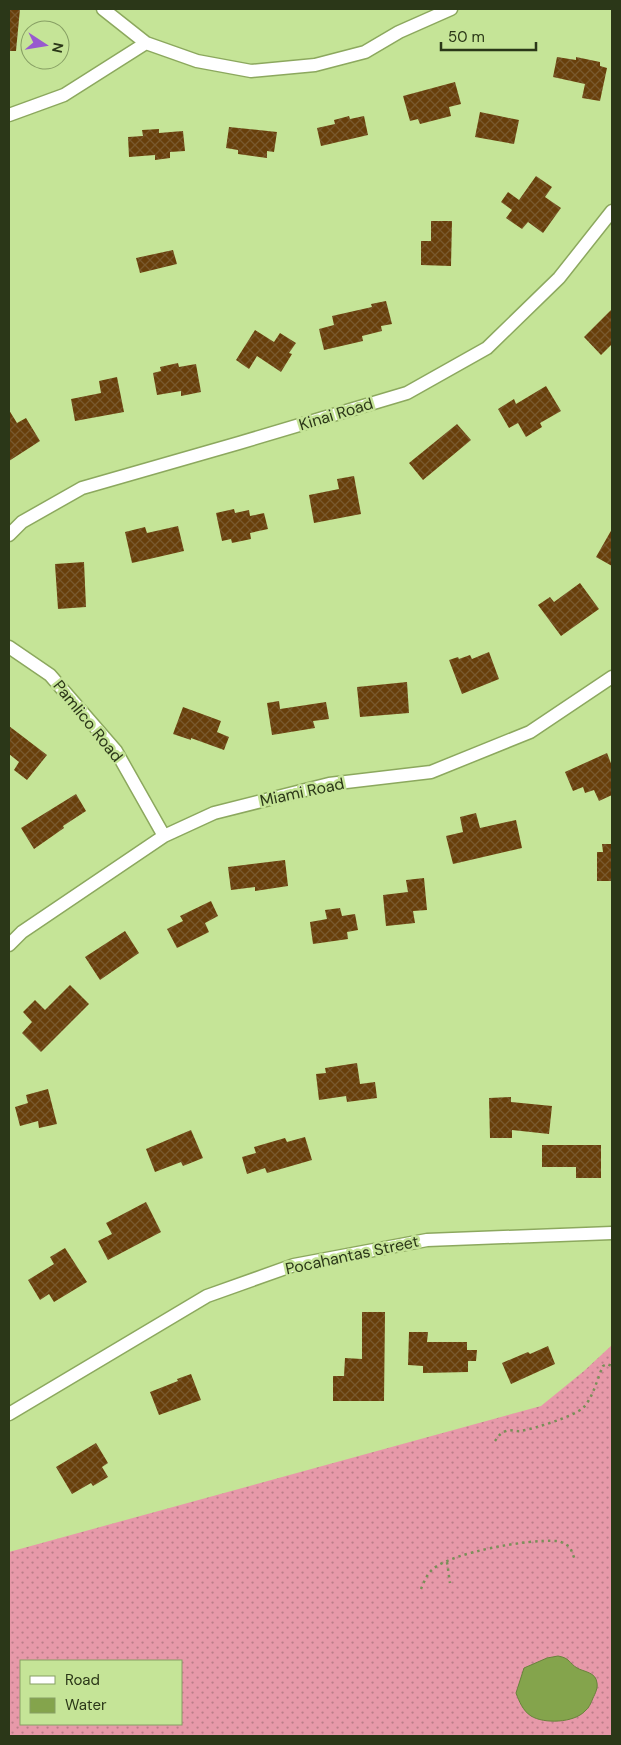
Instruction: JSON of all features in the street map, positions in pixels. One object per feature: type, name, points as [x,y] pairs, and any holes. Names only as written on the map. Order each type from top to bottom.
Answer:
[{"type":"street","points":[[103,9],[146,44],[197,61],[251,71],[314,65],[365,52],[399,32],[451,9]]},
{"type":"street","points":[[9,115],[64,95],[146,44]]},
{"type":"street","name":"Kinai Road","points":[[9,536],[22,522],[82,488],[407,393],[488,348],[559,278],[612,211]]},
{"type":"street","name":"Pamlico Road","points":[[9,647],[50,675],[116,751],[164,836]]},
{"type":"street","name":"Miami Road","points":[[9,945],[22,932],[164,836],[214,813],[329,784],[431,772],[530,732],[612,677]]},
{"type":"street","name":"Pocahantas Street","points":[[9,1414],[207,1296],[294,1265],[427,1240],[612,1234]]},
{"type":"path","points":[[495,1441],[499,1434],[508,1430],[519,1431],[536,1427],[571,1415],[582,1409],[587,1403],[603,1366],[607,1364],[612,1366]]},
{"type":"path","points":[[421,1589],[427,1576],[433,1569],[447,1561],[494,1547],[534,1541],[558,1541],[570,1547],[575,1560]]},
{"type":"path","points":[[447,1561],[450,1583]]},
{"type":"shaded area","points":[[612,1345],[612,1736],[9,1736],[9,1552],[541,1406]]},
{"type":"water","points":[[558,1656],[567,1659],[577,1668],[594,1677],[597,1683],[596,1691],[588,1708],[574,1718],[559,1721],[537,1719],[526,1711],[516,1693],[524,1668],[547,1658]]},
{"type":"building","points":[[9,9],[20,9],[16,51],[9,51]]},
{"type":"building","points":[[557,57],[576,60],[576,57],[600,62],[600,66],[607,68],[600,101],[582,98],[585,84],[553,77]]},
{"type":"building","points":[[455,82],[461,104],[449,107],[451,116],[420,124],[418,119],[410,121],[403,96]]},
{"type":"building","points":[[480,112],[519,120],[514,144],[475,137]]},
{"type":"building","points":[[349,116],[350,119],[364,116],[368,135],[321,146],[317,128],[335,124],[334,120]]},
{"type":"building","points":[[229,127],[277,132],[274,152],[267,151],[267,158],[238,154],[238,150],[226,148]]},
{"type":"building","points":[[159,129],[159,133],[183,131],[185,151],[170,152],[170,158],[155,160],[155,155],[129,157],[128,137],[143,136],[142,130]]},
{"type":"building","points":[[536,176],[552,187],[545,197],[561,208],[543,233],[528,222],[522,229],[506,218],[512,210],[501,202],[508,192],[519,200]]},
{"type":"building","points":[[431,221],[452,221],[451,266],[421,265],[421,241],[431,241]]},
{"type":"building","points":[[173,250],[177,264],[140,273],[136,258]]},
{"type":"building","points":[[386,301],[392,324],[381,326],[382,331],[362,336],[363,341],[324,350],[319,329],[334,325],[332,316],[372,307],[371,304]]},
{"type":"building","points":[[612,309],[612,344],[601,355],[584,337]]},
{"type":"building","points":[[255,330],[274,342],[280,333],[296,343],[289,353],[292,354],[281,372],[257,356],[249,369],[236,360]]},
{"type":"building","points":[[178,363],[179,367],[196,364],[201,392],[181,396],[181,391],[157,395],[153,373],[161,371],[160,367]]},
{"type":"building","points":[[117,377],[124,412],[75,421],[71,399],[101,393],[99,381]]},
{"type":"building","points":[[546,386],[561,411],[540,423],[542,427],[526,437],[518,423],[509,428],[498,409],[514,399],[516,404]]},
{"type":"building","points":[[9,410],[17,423],[26,418],[40,441],[9,461]]},
{"type":"building","points":[[457,424],[471,440],[423,480],[409,463]]},
{"type":"building","points":[[354,476],[361,514],[314,523],[309,495],[339,489],[337,479]]},
{"type":"building","points":[[234,509],[235,513],[249,510],[250,516],[264,513],[268,529],[250,533],[251,539],[232,543],[231,539],[222,541],[216,513]]},
{"type":"building","points":[[178,526],[184,551],[132,563],[125,532],[145,527],[147,533]]},
{"type":"building","points":[[612,529],[612,566],[596,557]]},
{"type":"building","points":[[84,562],[86,607],[58,609],[55,564]]},
{"type":"building","points":[[580,583],[599,609],[561,636],[538,605],[550,597],[554,602]]},
{"type":"building","points":[[489,652],[499,679],[462,694],[449,660],[470,655],[472,659]]},
{"type":"building","points":[[407,682],[409,713],[360,717],[357,687]]},
{"type":"building","points":[[279,701],[280,709],[326,702],[329,719],[313,721],[315,728],[272,735],[267,703]]},
{"type":"building","points":[[183,707],[221,721],[217,732],[229,737],[224,750],[191,738],[191,740],[173,734]]},
{"type":"building","points":[[9,726],[47,755],[27,780],[14,770],[19,762],[9,754]]},
{"type":"building","points":[[607,753],[612,766],[612,795],[599,801],[594,790],[585,793],[583,787],[573,791],[565,772]]},
{"type":"building","points":[[76,794],[86,811],[34,849],[21,828]]},
{"type":"building","points":[[476,813],[480,828],[516,820],[522,848],[453,864],[446,836],[463,832],[460,817]]},
{"type":"building","points":[[602,844],[612,844],[612,881],[597,881],[597,852],[603,852]]},
{"type":"building","points":[[285,860],[288,886],[255,891],[255,887],[231,890],[228,867]]},
{"type":"building","points":[[424,878],[427,910],[413,911],[415,923],[386,926],[383,895],[408,892],[406,880]]},
{"type":"building","points":[[211,901],[218,916],[205,923],[209,932],[177,948],[167,929],[183,921],[180,916]]},
{"type":"building","points":[[340,908],[342,916],[355,914],[358,930],[347,932],[348,939],[313,944],[310,922],[327,919],[325,910]]},
{"type":"building","points":[[125,931],[139,953],[100,980],[85,957]]},
{"type":"building","points":[[70,985],[89,1004],[41,1052],[22,1033],[32,1022],[23,1012],[35,1000],[45,1010]]},
{"type":"building","points":[[357,1063],[360,1084],[375,1082],[377,1098],[347,1102],[346,1096],[319,1100],[316,1074],[326,1073],[325,1068]]},
{"type":"building","points":[[48,1089],[57,1124],[39,1128],[38,1121],[20,1126],[15,1107],[28,1103],[26,1095]]},
{"type":"building","points":[[511,1097],[511,1102],[552,1106],[549,1134],[512,1130],[512,1138],[490,1138],[489,1098]]},
{"type":"building","points":[[191,1130],[203,1158],[183,1166],[181,1162],[155,1172],[146,1149]]},
{"type":"building","points":[[305,1137],[312,1160],[267,1173],[265,1168],[247,1174],[242,1157],[256,1153],[254,1147],[285,1138],[287,1142]]},
{"type":"building","points":[[542,1145],[601,1145],[601,1178],[576,1178],[576,1167],[542,1167]]},
{"type":"building","points":[[146,1202],[161,1232],[108,1260],[98,1241],[112,1234],[106,1223]]},
{"type":"building","points":[[65,1248],[87,1282],[54,1302],[49,1294],[40,1300],[28,1280],[54,1264],[50,1257]]},
{"type":"building","points":[[362,1312],[385,1312],[384,1401],[333,1401],[333,1376],[344,1376],[345,1358],[362,1359]]},
{"type":"building","points":[[409,1332],[428,1332],[427,1342],[467,1342],[467,1350],[477,1350],[476,1361],[468,1361],[468,1372],[423,1373],[423,1366],[408,1365]]},
{"type":"building","points":[[548,1346],[555,1364],[511,1384],[502,1363]]},
{"type":"building","points":[[191,1374],[201,1400],[159,1415],[150,1392]]},
{"type":"building","points":[[96,1443],[108,1463],[102,1467],[108,1477],[93,1486],[91,1483],[72,1494],[56,1467]]}]
